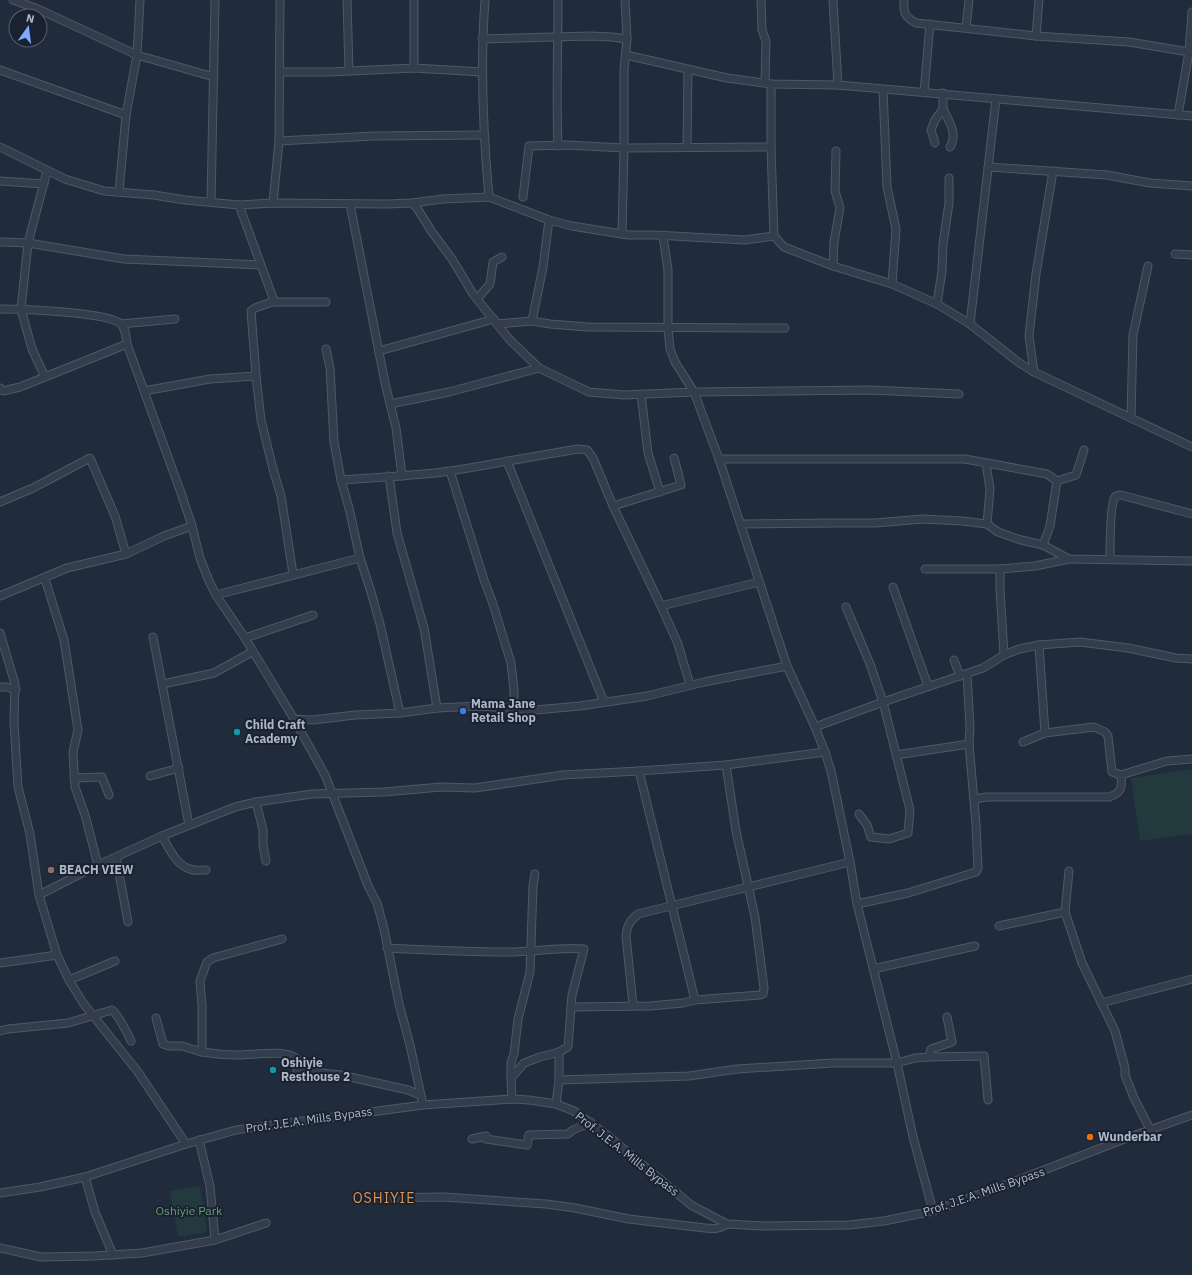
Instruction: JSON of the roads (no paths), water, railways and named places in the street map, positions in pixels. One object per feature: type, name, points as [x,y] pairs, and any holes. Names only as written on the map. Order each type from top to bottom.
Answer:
[{"type":"street","points":[[13,0],[38,9],[137,55],[214,77]]},
{"type":"street","points":[[119,192],[126,115],[137,55],[140,0]]},
{"type":"street","points":[[211,202],[215,0]]},
{"type":"street","points":[[273,203],[279,141],[280,0]]},
{"type":"street","points":[[347,0],[349,70]]},
{"type":"street","points":[[414,0],[414,68]]},
{"type":"street","points":[[485,0],[482,39],[483,135],[489,198]]},
{"type":"street","points":[[558,0],[556,103],[558,146]]},
{"type":"street","points":[[622,234],[624,70],[627,39],[625,0]]},
{"type":"street","points":[[760,0],[762,30],[766,41],[774,236],[784,247],[833,266],[892,284],[937,304],[970,324],[1018,362],[1034,372],[1192,447]]},
{"type":"street","points":[[833,0],[838,85]]},
{"type":"street","points":[[904,0],[904,11],[907,17],[916,23],[1036,36],[1129,42],[1189,52]]},
{"type":"street","points":[[966,28],[969,0]]},
{"type":"street","points":[[1036,36],[1039,0]]},
{"type":"street","points":[[1178,115],[1189,52],[1192,12]]},
{"type":"street","points":[[924,92],[930,24]]},
{"type":"street","points":[[482,39],[605,36],[627,39]]},
{"type":"street","points":[[626,55],[727,78],[768,83],[838,85],[883,90],[943,93],[1192,116]]},
{"type":"street","points":[[279,72],[329,72],[414,68],[482,72]]},
{"type":"street","points":[[687,147],[688,69]]},
{"type":"street","points":[[0,70],[126,115]]},
{"type":"street","points":[[883,90],[887,187],[896,229],[892,284]]},
{"type":"street","points":[[943,93],[943,109],[953,131],[954,140],[950,147]]},
{"type":"street","points":[[970,324],[996,99]]},
{"type":"street","points":[[935,143],[931,130],[935,120],[943,109]]},
{"type":"street","points":[[279,141],[374,136],[483,135]]},
{"type":"street","points":[[523,197],[529,146],[624,148],[771,147]]},
{"type":"street","points":[[0,147],[65,179],[104,191],[239,205],[273,203],[350,204],[489,198],[550,220],[572,226],[628,235],[745,240],[774,236]]},
{"type":"street","points":[[833,266],[834,242],[840,208],[835,191],[836,151]]},
{"type":"street","points":[[988,167],[1107,175],[1150,183],[1192,186]]},
{"type":"street","points":[[44,377],[32,349],[21,309],[28,243],[47,171]]},
{"type":"street","points":[[1034,372],[1029,336],[1036,274],[1053,171]]},
{"type":"street","points":[[937,304],[949,203],[949,178]]},
{"type":"street","points":[[0,181],[44,184]]},
{"type":"street","points":[[412,202],[452,259],[461,276],[477,299],[509,339],[539,368],[589,392],[624,395],[694,392],[870,390],[959,394]]},
{"type":"street","points":[[350,204],[396,428],[402,476]]},
{"type":"street","points":[[239,205],[273,298],[272,302]]},
{"type":"street","points":[[532,321],[543,267],[550,220]]},
{"type":"street","points":[[663,236],[668,270],[668,328],[670,349],[675,362],[694,392],[719,459],[787,666],[815,727],[831,771],[857,904],[897,1064],[913,1136],[933,1211]]},
{"type":"street","points":[[0,242],[28,243],[124,259],[260,265]]},
{"type":"street","points":[[1175,254],[1192,255]]},
{"type":"street","points":[[477,299],[490,284],[493,262],[502,257]]},
{"type":"street","points":[[1131,417],[1133,335],[1148,266]]},
{"type":"street","points":[[293,574],[281,496],[261,420],[251,311],[272,302],[326,302]]},
{"type":"street","points":[[0,309],[81,313],[116,320],[125,330],[127,344],[192,526],[200,558],[216,595],[245,638],[252,652],[294,719],[325,775],[369,888],[377,903],[423,1105]]},
{"type":"street","points":[[121,324],[175,319]]},
{"type":"street","points":[[379,351],[496,321],[532,321],[587,327],[785,328]]},
{"type":"street","points":[[0,388],[3,391],[20,387],[127,344]]},
{"type":"street","points":[[326,349],[330,368],[334,442],[341,480],[350,508],[360,558],[380,624],[400,713]]},
{"type":"street","points":[[390,404],[449,392],[539,368]]},
{"type":"street","points":[[144,390],[210,379],[256,376]]},
{"type":"street","points":[[641,394],[648,453],[660,492]]},
{"type":"street","points":[[341,480],[450,471],[578,448],[586,450],[593,458],[613,506],[678,644],[690,686]]},
{"type":"street","points":[[1057,481],[1076,475],[1084,450]]},
{"type":"street","points":[[0,502],[33,488],[90,458],[115,516],[126,554]]},
{"type":"street","points":[[613,506],[681,486],[674,458]]},
{"type":"street","points":[[719,459],[965,460],[1047,474],[1057,481]]},
{"type":"street","points":[[507,461],[604,702]]},
{"type":"street","points":[[986,464],[990,489],[987,524]]},
{"type":"street","points":[[450,471],[511,663],[514,690],[514,709]]},
{"type":"street","points":[[389,476],[396,533],[424,628],[437,708]]},
{"type":"street","points":[[1043,545],[1051,521],[1057,481]]},
{"type":"street","points":[[1110,559],[1111,528],[1114,499],[1116,496],[1121,495],[1192,514]]},
{"type":"street","points":[[741,524],[836,522],[876,523],[923,519],[962,521],[987,524],[991,528],[1004,534],[1043,545],[1069,559]]},
{"type":"street","points":[[0,596],[67,568],[126,554],[164,536],[192,526]]},
{"type":"street","points":[[216,595],[360,558]]},
{"type":"street","points":[[925,569],[1000,569],[1035,566],[1069,559],[1192,561]]},
{"type":"street","points":[[1000,569],[1004,656]]},
{"type":"street","points":[[45,578],[64,640],[78,730],[73,752],[75,786],[85,816],[98,865]]},
{"type":"street","points":[[661,606],[759,582]]},
{"type":"street","points":[[893,587],[928,686]]},
{"type":"street","points":[[846,607],[870,664],[882,702],[910,810],[908,833],[889,839],[871,837],[867,825],[860,814]]},
{"type":"street","points":[[245,638],[313,615]]},
{"type":"street","points":[[0,633],[13,673],[16,690],[14,721],[18,787],[30,834],[39,896],[57,955],[69,980],[93,1016],[138,1072],[186,1144]]},
{"type":"street","points":[[153,637],[189,825]]},
{"type":"street","points":[[815,727],[882,702],[983,668],[1018,649],[1039,645],[1080,642],[1128,648],[1176,658],[1192,659]]},
{"type":"street","points":[[1039,645],[1045,733]]},
{"type":"street","points":[[163,684],[214,674],[252,652]]},
{"type":"street","points":[[857,904],[908,893],[976,872],[978,868],[969,744],[970,728],[963,675],[954,660]]},
{"type":"street","points":[[294,719],[313,720],[355,715],[400,713],[437,708],[479,706],[535,710],[580,706],[647,696],[787,666]]},
{"type":"street","points":[[0,687],[16,690]]},
{"type":"street","points":[[1023,742],[1045,733],[1094,727],[1105,732],[1108,736],[1112,772],[1121,775],[1167,762],[1192,759]]},
{"type":"street","points":[[896,755],[969,744]]},
{"type":"street","points":[[39,896],[98,865],[162,836],[235,808],[256,802],[312,794],[384,792],[441,787],[475,788],[563,775],[726,765],[825,752]]},
{"type":"street","points":[[571,1007],[672,1004],[695,1000],[763,994],[764,988],[755,918],[747,888],[736,831],[726,765]]},
{"type":"street","points":[[150,776],[179,768]]},
{"type":"street","points":[[639,771],[695,1000]]},
{"type":"street","points":[[974,799],[987,797],[1109,797],[1115,795],[1120,790],[1122,786],[1121,775]]},
{"type":"street","points":[[74,778],[102,777],[109,795]]},
{"type":"street","points":[[256,802],[263,830],[263,845],[266,861]]},
{"type":"street","points":[[162,836],[176,859],[184,866],[190,870],[206,870]]},
{"type":"street","points":[[116,857],[128,922]]},
{"type":"street","points":[[633,1005],[626,946],[627,927],[630,921],[638,914],[850,862]]},
{"type":"street","points":[[1069,871],[1065,912],[1082,963],[1115,1031],[1125,1068],[1125,1075],[1134,1098],[1150,1130]]},
{"type":"street","points":[[512,1099],[511,1062],[515,1049],[518,1019],[530,972],[532,952],[533,886],[535,874]]},
{"type":"street","points":[[999,926],[1065,912]]},
{"type":"street","points":[[202,1052],[202,1006],[200,981],[207,962],[213,958],[282,939]]},
{"type":"street","points":[[873,969],[975,946]]},
{"type":"street","points":[[387,948],[532,952],[552,948],[584,949],[572,995],[568,1047],[559,1052],[524,1063],[511,1078]]},
{"type":"street","points":[[0,963],[57,955]]},
{"type":"street","points":[[69,980],[115,961]]},
{"type":"street","points":[[1101,1003],[1192,979]]},
{"type":"street","points":[[0,1031],[68,1023],[112,1010],[127,1031],[131,1040]]},
{"type":"street","points":[[929,1057],[931,1049],[952,1042],[947,1017]]},
{"type":"street","points":[[156,1018],[162,1044],[169,1046],[182,1046],[202,1052],[239,1055],[269,1053],[291,1055],[297,1059],[297,1071],[301,1073],[312,1072],[340,1075],[420,1094]]},
{"type":"street","points":[[556,1104],[559,1080],[559,1052]]},
{"type":"street","points":[[559,1080],[689,1076],[737,1069],[826,1064],[897,1064],[915,1058],[984,1056],[988,1100]]},
{"type":"street","name":"Prof. J.E.A. Mills Bypass","points":[[0,1194],[85,1177],[186,1144],[236,1130],[423,1105],[512,1099],[556,1104],[574,1111],[590,1122],[691,1205],[727,1224],[763,1226],[850,1225],[884,1221],[933,1211],[1000,1188],[1192,1115]]},
{"type":"street","points":[[472,1139],[486,1136],[486,1140],[527,1145],[529,1136],[568,1134],[590,1122]]},
{"type":"street","points":[[199,1140],[210,1186],[215,1240]]},
{"type":"street","points":[[85,1177],[96,1212],[113,1255]]},
{"type":"street","points":[[364,1198],[444,1197],[498,1200],[574,1208],[629,1219],[705,1228],[718,1228],[727,1224]]},
{"type":"street","points":[[0,1248],[41,1257],[142,1253],[215,1240],[266,1223]]},
{"type":"place","name":"Mama Jane Retail Shop","points":[[463,711]]},
{"type":"place","name":"Child Craft Academy","points":[[237,732]]},
{"type":"place","name":"BEACH VIEW","points":[[51,870]]},
{"type":"place","name":"Oshiyie Resthouse 2","points":[[273,1070]]},
{"type":"place","name":"Wunderbar","points":[[1090,1137]]},
{"type":"district","name":"OSHIYIE","points":[[384,1198]]},
{"type":"park label","name":"Oshiyie Park","points":[[189,1211]]}]
